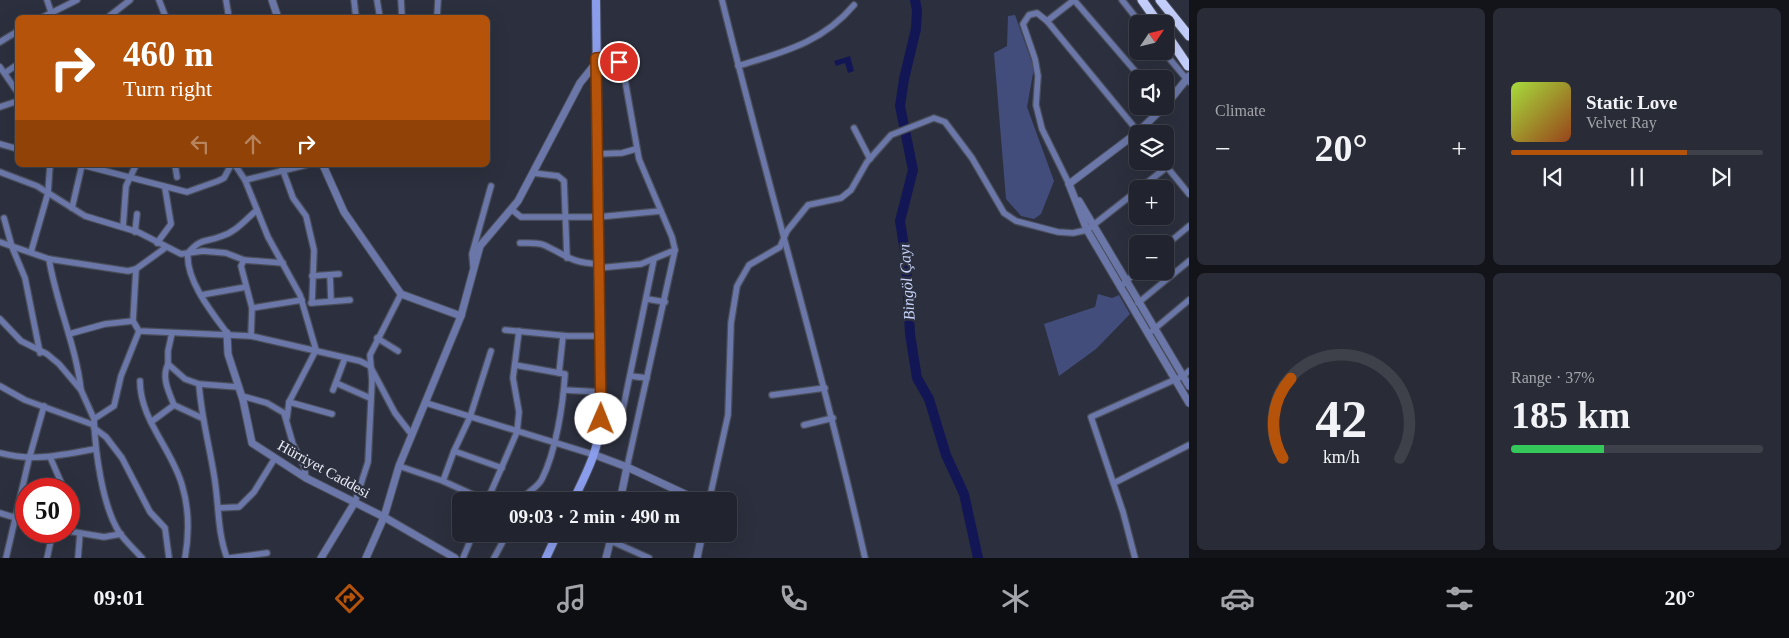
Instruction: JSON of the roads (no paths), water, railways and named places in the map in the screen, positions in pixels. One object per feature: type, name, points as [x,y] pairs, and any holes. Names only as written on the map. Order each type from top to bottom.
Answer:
[{"type":"highway","points":[[1142,0],[1153,15]]},
{"type":"highway","points":[[1160,0],[1189,36]]},
{"type":"highway","points":[[1174,48],[1188,72]]},
{"type":"main road","points":[[577,492],[595,455],[600,437],[602,392],[598,266],[596,0]]},
{"type":"main road","points":[[546,558],[552,542]]},
{"type":"street","points":[[47,0],[51,12]]},
{"type":"street","points":[[46,15],[77,0]]},
{"type":"street","points":[[159,0],[165,15]]},
{"type":"street","points":[[226,0],[228,15]]},
{"type":"street","points":[[272,0],[277,15]]},
{"type":"street","points":[[354,0],[356,15]]},
{"type":"street","points":[[377,0],[380,15]]},
{"type":"street","points":[[401,0],[402,15]]},
{"type":"street","points":[[437,15],[438,0]]},
{"type":"street","points":[[722,0],[784,242],[806,313],[866,558]]},
{"type":"street","points":[[1047,21],[1074,0],[1134,70]]},
{"type":"street","points":[[1122,0],[1134,15]]},
{"type":"street","points":[[111,15],[127,1]]},
{"type":"street","points":[[738,66],[812,41],[842,19],[854,5]]},
{"type":"street","points":[[1132,125],[1047,21],[1037,13],[1026,18],[1024,24],[1035,59],[1038,76],[1036,106],[1042,128],[1120,287],[1189,386]]},
{"type":"street","points":[[0,42],[15,33]]},
{"type":"street","points":[[366,558],[384,517],[399,466],[461,316],[473,266],[483,240],[511,210],[533,173],[580,83],[596,61],[616,58],[623,69],[636,149],[675,250],[622,492]]},
{"type":"street","points":[[1174,60],[1188,72],[1174,92]]},
{"type":"street","points":[[5,73],[15,66]]},
{"type":"street","points":[[0,67],[15,88]]},
{"type":"street","points":[[0,106],[15,102]]},
{"type":"street","points":[[1146,125],[1156,115]]},
{"type":"street","points":[[711,492],[728,415],[731,323],[737,286],[749,265],[773,252],[784,242],[787,231],[808,205],[841,198],[852,190],[870,159],[891,135],[921,125],[934,118],[945,122],[972,158],[1004,213],[1016,221],[1058,232],[1073,233],[1090,228],[1129,197]]},
{"type":"street","points":[[854,128],[870,159]]},
{"type":"street","points":[[1069,184],[1129,140]]},
{"type":"street","points":[[0,144],[15,148]]},
{"type":"street","points":[[597,154],[614,154],[636,149]]},
{"type":"street","points":[[31,252],[48,193],[50,167]]},
{"type":"street","points":[[72,208],[82,167]]},
{"type":"street","points":[[90,167],[165,188],[187,192],[204,188],[224,178],[229,167]]},
{"type":"street","points":[[123,227],[124,195],[135,167]]},
{"type":"street","points":[[175,167],[177,177]]},
{"type":"street","points":[[236,167],[245,180],[268,237],[303,302],[316,350],[289,402],[287,418],[293,444],[304,466],[306,478]]},
{"type":"street","points":[[324,167],[344,212],[400,294],[461,316]]},
{"type":"street","points":[[245,180],[282,168],[293,198],[306,216],[315,258],[312,276],[312,303]]},
{"type":"street","points":[[1151,180],[1163,170]]},
{"type":"street","points":[[1169,170],[1189,194]]},
{"type":"street","points":[[0,172],[37,186],[95,220],[123,227],[180,254],[203,251],[226,254],[244,260],[283,263]]},
{"type":"street","points":[[533,173],[558,176],[563,179],[567,258]]},
{"type":"street","points":[[473,266],[472,254],[491,186]]},
{"type":"street","points":[[157,243],[171,224],[165,188]]},
{"type":"street","points":[[188,253],[200,241],[221,237],[230,233],[257,210]]},
{"type":"street","points":[[511,210],[521,217],[598,217],[661,212]]},
{"type":"street","points":[[135,232],[137,214]]},
{"type":"street","points":[[4,218],[12,247],[24,278],[40,352]]},
{"type":"street","points":[[1174,238],[1189,226]]},
{"type":"street","points":[[1090,228],[1126,280],[1151,332]]},
{"type":"street","points":[[0,242],[49,259],[119,271],[136,269],[165,248]]},
{"type":"street","points":[[520,242],[542,244],[582,264],[598,266],[629,266],[654,259],[675,250]]},
{"type":"street","points":[[188,253],[190,271],[201,295],[226,333]]},
{"type":"street","points":[[49,259],[59,304],[69,334],[81,390],[94,424],[95,448],[113,519],[121,534],[142,558]]},
{"type":"street","points":[[620,423],[654,259]]},
{"type":"street","points":[[244,260],[241,266],[252,308],[251,336]]},
{"type":"street","points":[[1138,303],[1189,261]]},
{"type":"street","points":[[94,424],[114,406],[121,376],[139,331],[134,321],[136,269]]},
{"type":"street","points":[[312,276],[339,274]]},
{"type":"street","points":[[330,275],[331,302]]},
{"type":"street","points":[[1120,287],[1129,278]]},
{"type":"street","points":[[201,295],[246,287]]},
{"type":"street","points":[[321,558],[355,502],[368,462],[372,380],[370,355],[400,294]]},
{"type":"street","points":[[647,299],[664,302]]},
{"type":"street","points":[[252,308],[303,302],[350,300]]},
{"type":"street","points":[[1151,332],[1189,300]]},
{"type":"street","points":[[0,319],[21,342],[47,354],[59,364],[81,390]]},
{"type":"street","points":[[69,334],[105,324],[134,321]]},
{"type":"street","points":[[506,330],[563,336],[601,336]]},
{"type":"street","points":[[139,331],[226,333],[251,336],[316,350],[370,366],[395,413],[412,435]]},
{"type":"street","points":[[491,492],[517,432],[519,412],[513,387],[519,331]]},
{"type":"street","points":[[172,333],[165,376],[166,386],[174,405],[202,418]]},
{"type":"street","name":"Hürriyet Caddesi","points":[[226,333],[228,354],[242,396],[252,443],[306,478],[384,517],[455,558]]},
{"type":"street","points":[[559,372],[563,336]]},
{"type":"street","points":[[378,338],[398,351]]},
{"type":"street","points":[[443,481],[454,451],[470,417],[491,350]]},
{"type":"street","points":[[333,390],[345,358]]},
{"type":"street","points":[[168,364],[185,379],[199,384],[238,387]]},
{"type":"street","points":[[515,365],[565,374],[564,390],[554,442],[547,467],[539,484],[529,492]]},
{"type":"street","points":[[630,376],[647,378]]},
{"type":"street","points":[[1183,376],[1189,403]]},
{"type":"street","points":[[1135,558],[1114,483],[1091,417],[1183,376]]},
{"type":"street","points":[[140,381],[143,402],[151,422],[182,484],[188,518],[185,558]]},
{"type":"street","points":[[336,383],[370,398]]},
{"type":"street","points":[[199,384],[202,418],[214,475],[221,543],[229,558],[267,553]]},
{"type":"street","points":[[0,386],[25,400],[94,424],[122,458],[150,512],[165,528],[170,558]]},
{"type":"street","points":[[772,396],[825,388]]},
{"type":"street","points":[[564,390],[602,392]]},
{"type":"street","points":[[242,396],[267,403],[279,409],[287,418]]},
{"type":"street","points":[[289,402],[332,414]]},
{"type":"street","points":[[426,403],[595,455],[627,467],[681,492]]},
{"type":"street","points":[[151,422],[174,405]]},
{"type":"street","points":[[25,478],[44,406]]},
{"type":"street","points":[[804,425],[833,418]]},
{"type":"street","points":[[1114,483],[1189,445]]},
{"type":"street","points":[[0,453],[29,459],[95,448]]},
{"type":"street","points":[[454,451],[502,468]]},
{"type":"street","points":[[50,457],[59,478]]},
{"type":"street","points":[[218,508],[239,508],[254,492],[275,458]]},
{"type":"street","points":[[399,466],[443,481],[467,492]]},
{"type":"street","points":[[0,513],[15,517]]},
{"type":"street","points":[[6,558],[15,525]]},
{"type":"street","points":[[80,533],[104,537],[121,534]]},
{"type":"street","points":[[463,558],[470,542]]},
{"type":"street","points":[[494,558],[503,542]]},
{"type":"street","points":[[606,558],[611,542]]},
{"type":"street","points":[[621,542],[650,558]]},
{"type":"street","points":[[696,558],[700,542]]},
{"type":"street","points":[[47,558],[50,543]]},
{"type":"street","points":[[78,558],[79,543]]},
{"type":"waterway","name":"Bingöl Çayı","points":[[915,0],[917,10],[916,29],[904,79],[900,106],[913,170],[900,221],[906,259],[910,334],[917,378],[929,399],[946,455],[964,494],[978,558]]}]
